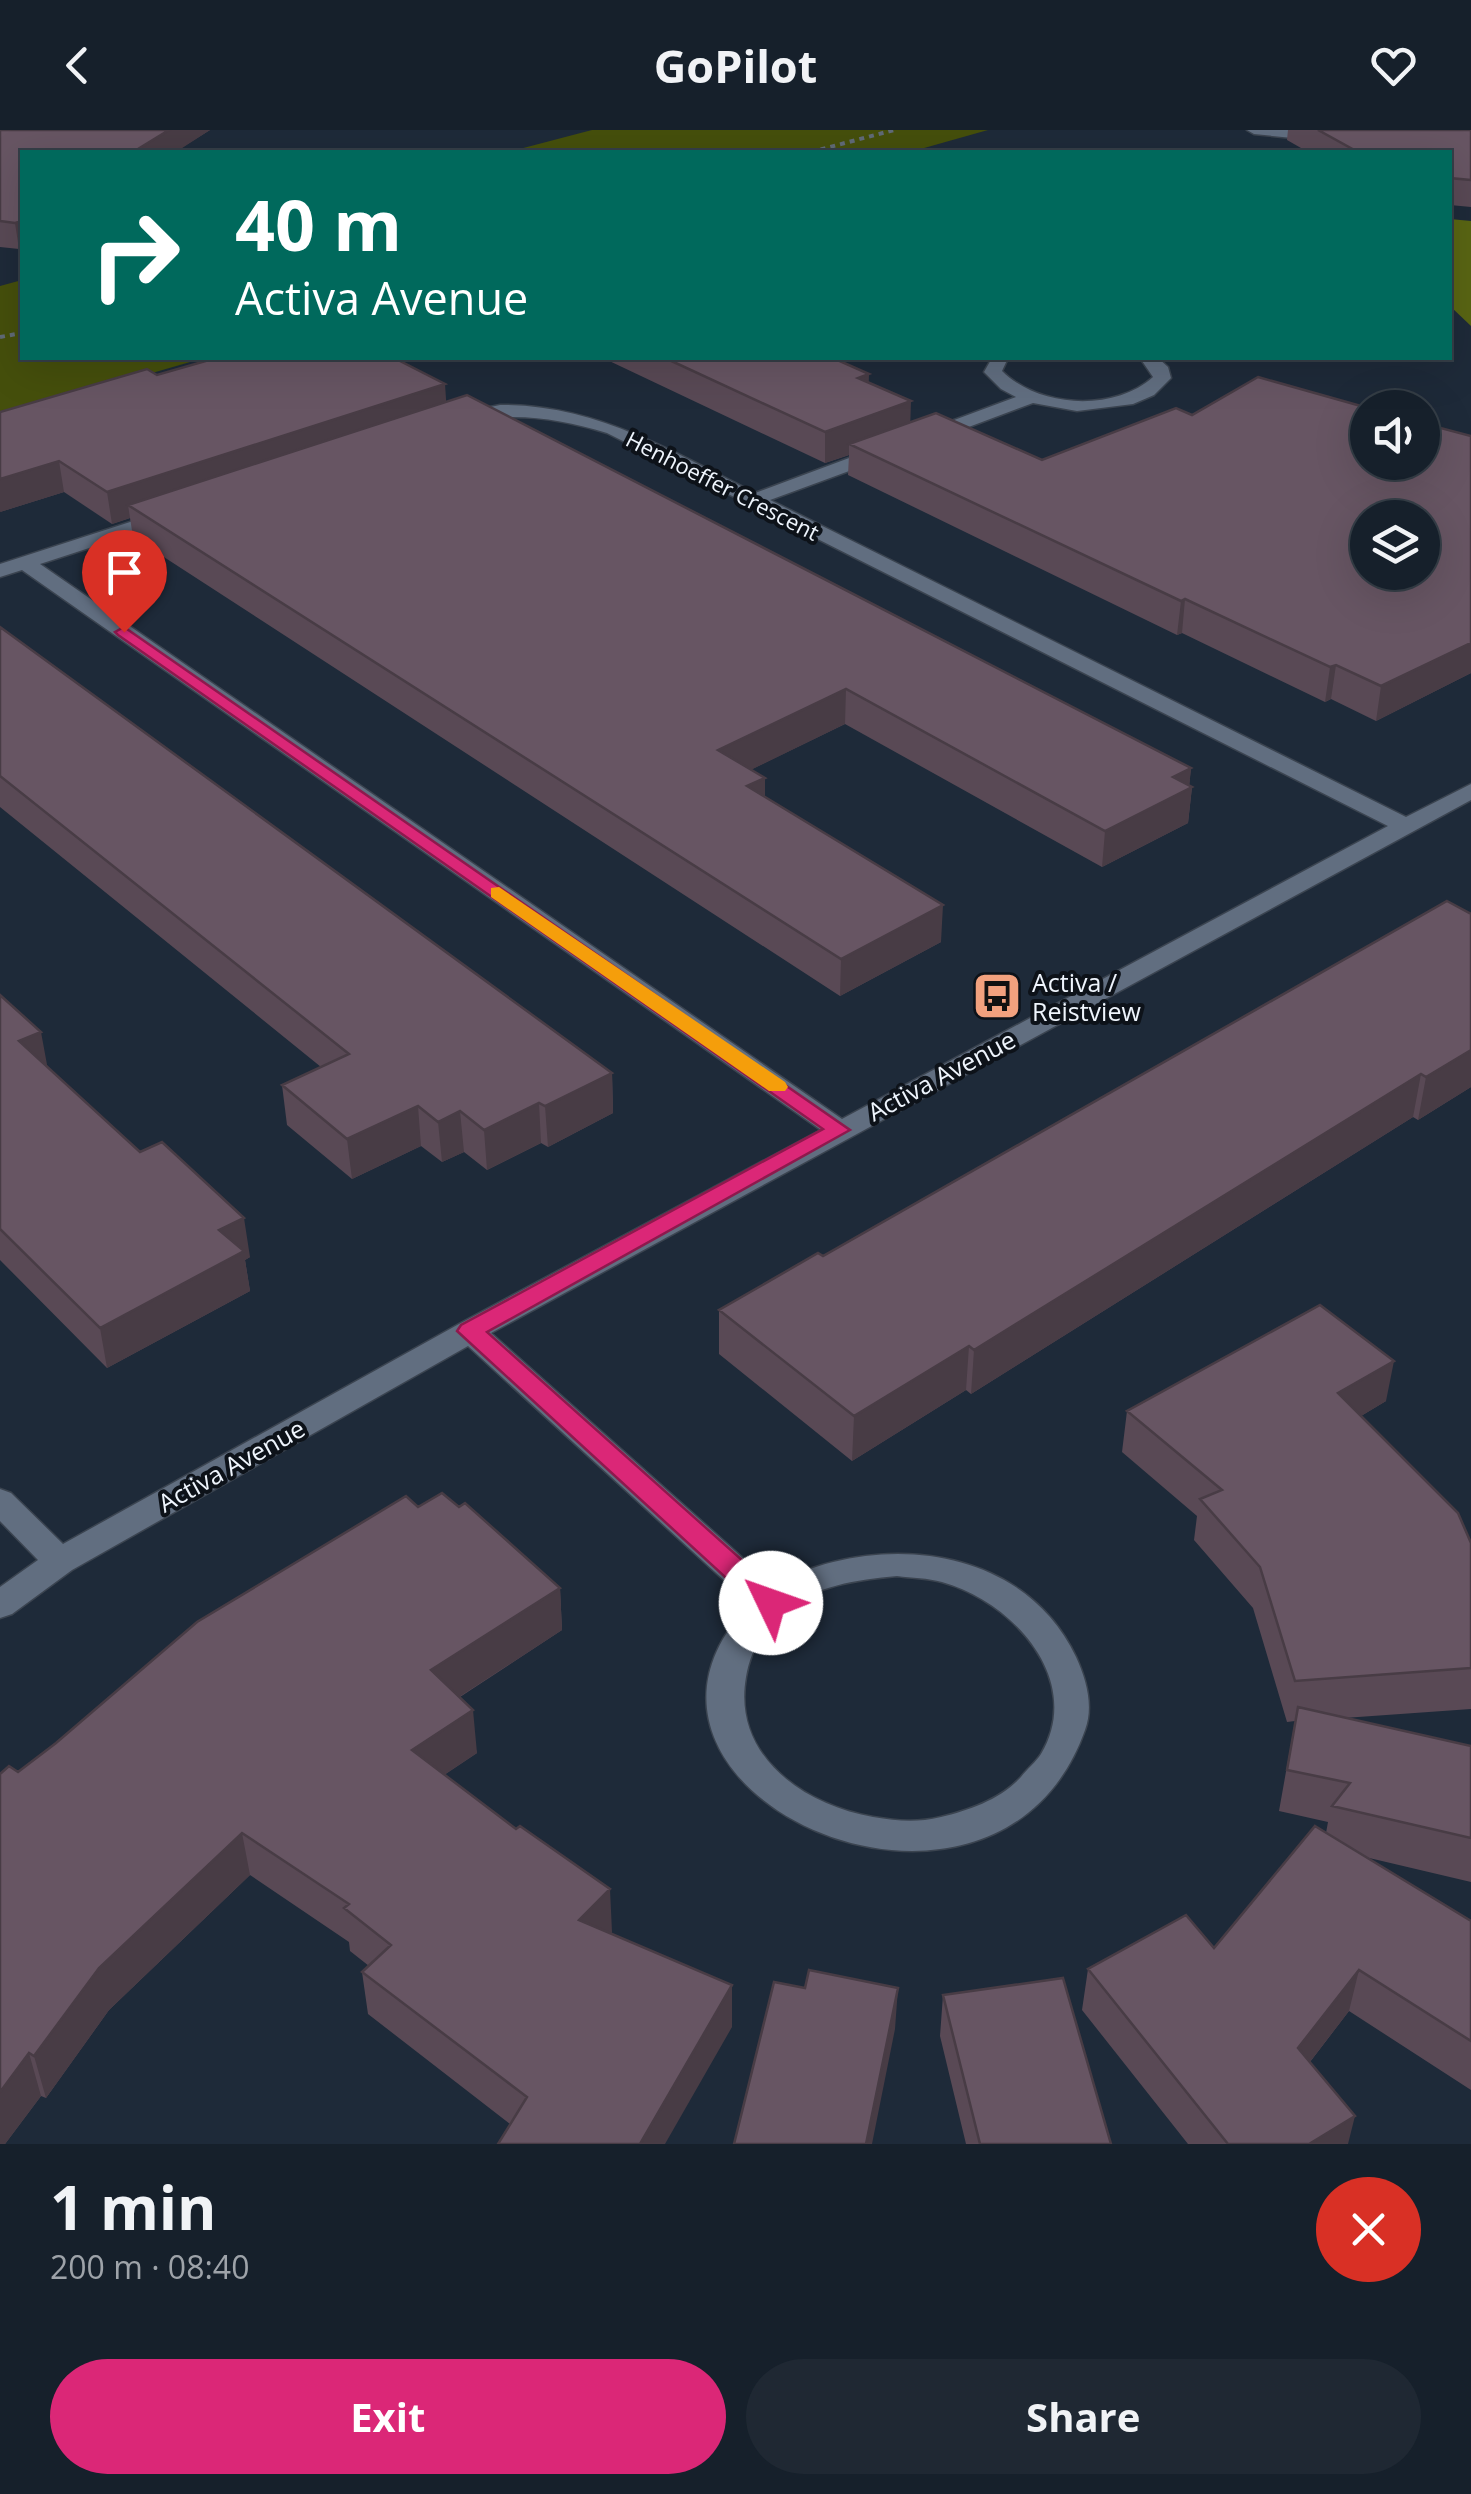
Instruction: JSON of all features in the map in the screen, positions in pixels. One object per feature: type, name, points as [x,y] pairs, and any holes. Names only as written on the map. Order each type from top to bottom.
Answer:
[{"type":"street","points":[[1254,130],[1342,138]]},
{"type":"street","points":[[999,360],[994,372],[1001,383],[1031,398],[1089,405],[1135,399],[1154,389],[1162,378],[1159,366],[1151,360]]},
{"type":"street","points":[[753,500],[1031,398]]},
{"type":"street","name":"Henhoeffer Crescent","points":[[435,427],[473,415],[509,411],[572,416],[613,430],[1406,826]]},
{"type":"street","points":[[0,571],[188,509]]},
{"type":"street","points":[[25,563],[839,1130]]},
{"type":"street","name":"Activa Avenue","points":[[0,1605],[60,1561],[470,1331],[1471,791]]},
{"type":"street","points":[[470,1331],[771,1603]]},
{"type":"street","points":[[0,1501],[60,1561]]},
{"type":"street","points":[[897,1564],[954,1572],[1002,1594],[1043,1628],[1069,1672],[1073,1720],[1058,1763],[1022,1802],[978,1826],[916,1838],[834,1826],[780,1798],[738,1749],[723,1703],[738,1640],[771,1603],[840,1570],[897,1564]]},
{"type":"path","points":[[819,150],[894,130]]},
{"type":"green space","points":[[592,130],[988,130],[917,150],[516,150]]},
{"type":"green space","points":[[1452,219],[1471,221],[1471,326],[1452,308]]},
{"type":"green space","points":[[20,281],[20,360],[197,360],[0,417],[0,286]]},
{"type":"building","points":[[0,130],[169,130],[136,150],[20,150],[20,222],[0,221]]},
{"type":"building","points":[[1318,130],[1471,130],[1471,180],[1452,178],[1452,150],[1354,150]]},
{"type":"building","points":[[209,360],[398,360],[445,384],[107,492],[59,461],[0,479],[0,412],[147,369],[157,375]]},
{"type":"building","points":[[669,360],[838,360],[869,374],[858,378],[911,401],[825,432]]},
{"type":"building","points":[[1258,377],[1350,403],[1350,480],[1440,480],[1440,428],[1471,436],[1471,643],[1381,686],[1336,665],[1330,667],[1185,599],[1181,601],[849,444],[936,413],[1042,460],[1176,408],[1192,415]]},
{"type":"building","points":[[467,395],[1191,768],[1173,777],[1192,787],[1105,831],[846,689],[718,750],[765,778],[747,786],[943,905],[841,959],[128,505]]},
{"type":"building","points":[[0,627],[612,1073],[484,1130],[460,1111],[438,1122],[418,1106],[347,1139],[282,1085],[349,1054],[0,776]]},
{"type":"building","points":[[1447,901],[1471,914],[1471,1050],[1426,1077],[1421,1074],[974,1350],[969,1346],[854,1416],[719,1310],[818,1253],[823,1256]]},
{"type":"building","points":[[0,995],[41,1032],[19,1041],[140,1152],[162,1142],[244,1218],[219,1230],[244,1251],[100,1328],[0,1229]]},
{"type":"building","points":[[1320,1305],[1394,1361],[1338,1393],[1458,1513],[1471,1543],[1471,1668],[1295,1681],[1260,1567],[1200,1499],[1222,1490],[1127,1411]]},
{"type":"building","points":[[442,1493],[459,1507],[465,1503],[560,1588],[431,1670],[473,1710],[412,1750],[516,1829],[520,1826],[610,1889],[579,1920],[732,1985],[640,2144],[498,2144],[527,2097],[362,1972],[391,1945],[344,1908],[349,1904],[242,1833],[99,1968],[34,2056],[29,2053],[0,2092],[0,1774],[9,1766],[18,1772],[56,1743],[197,1622],[406,1496],[418,1507]]},
{"type":"building","points":[[1298,1707],[1471,1746],[1471,1838],[1332,1806],[1350,1783],[1287,1770]]},
{"type":"building","points":[[1315,1826],[1471,1921],[1471,2041],[1359,1970],[1298,2048],[1355,2116],[1309,2144],[1228,2144],[1088,1969],[1186,1915],[1214,1948]]},
{"type":"building","points":[[809,1970],[898,1988],[866,2144],[734,2144],[774,1982],[805,1988]]},
{"type":"building","points":[[1063,1978],[1111,2144],[980,2144],[943,1995]]},
{"type":"slow traffic","points":[[499,893],[777,1087]]},
{"type":"place","name":"Activa / Reistview","points":[[997,996]]},
{"type":"route","points":[[124,632],[839,1130],[470,1331],[771,1603]]}]
